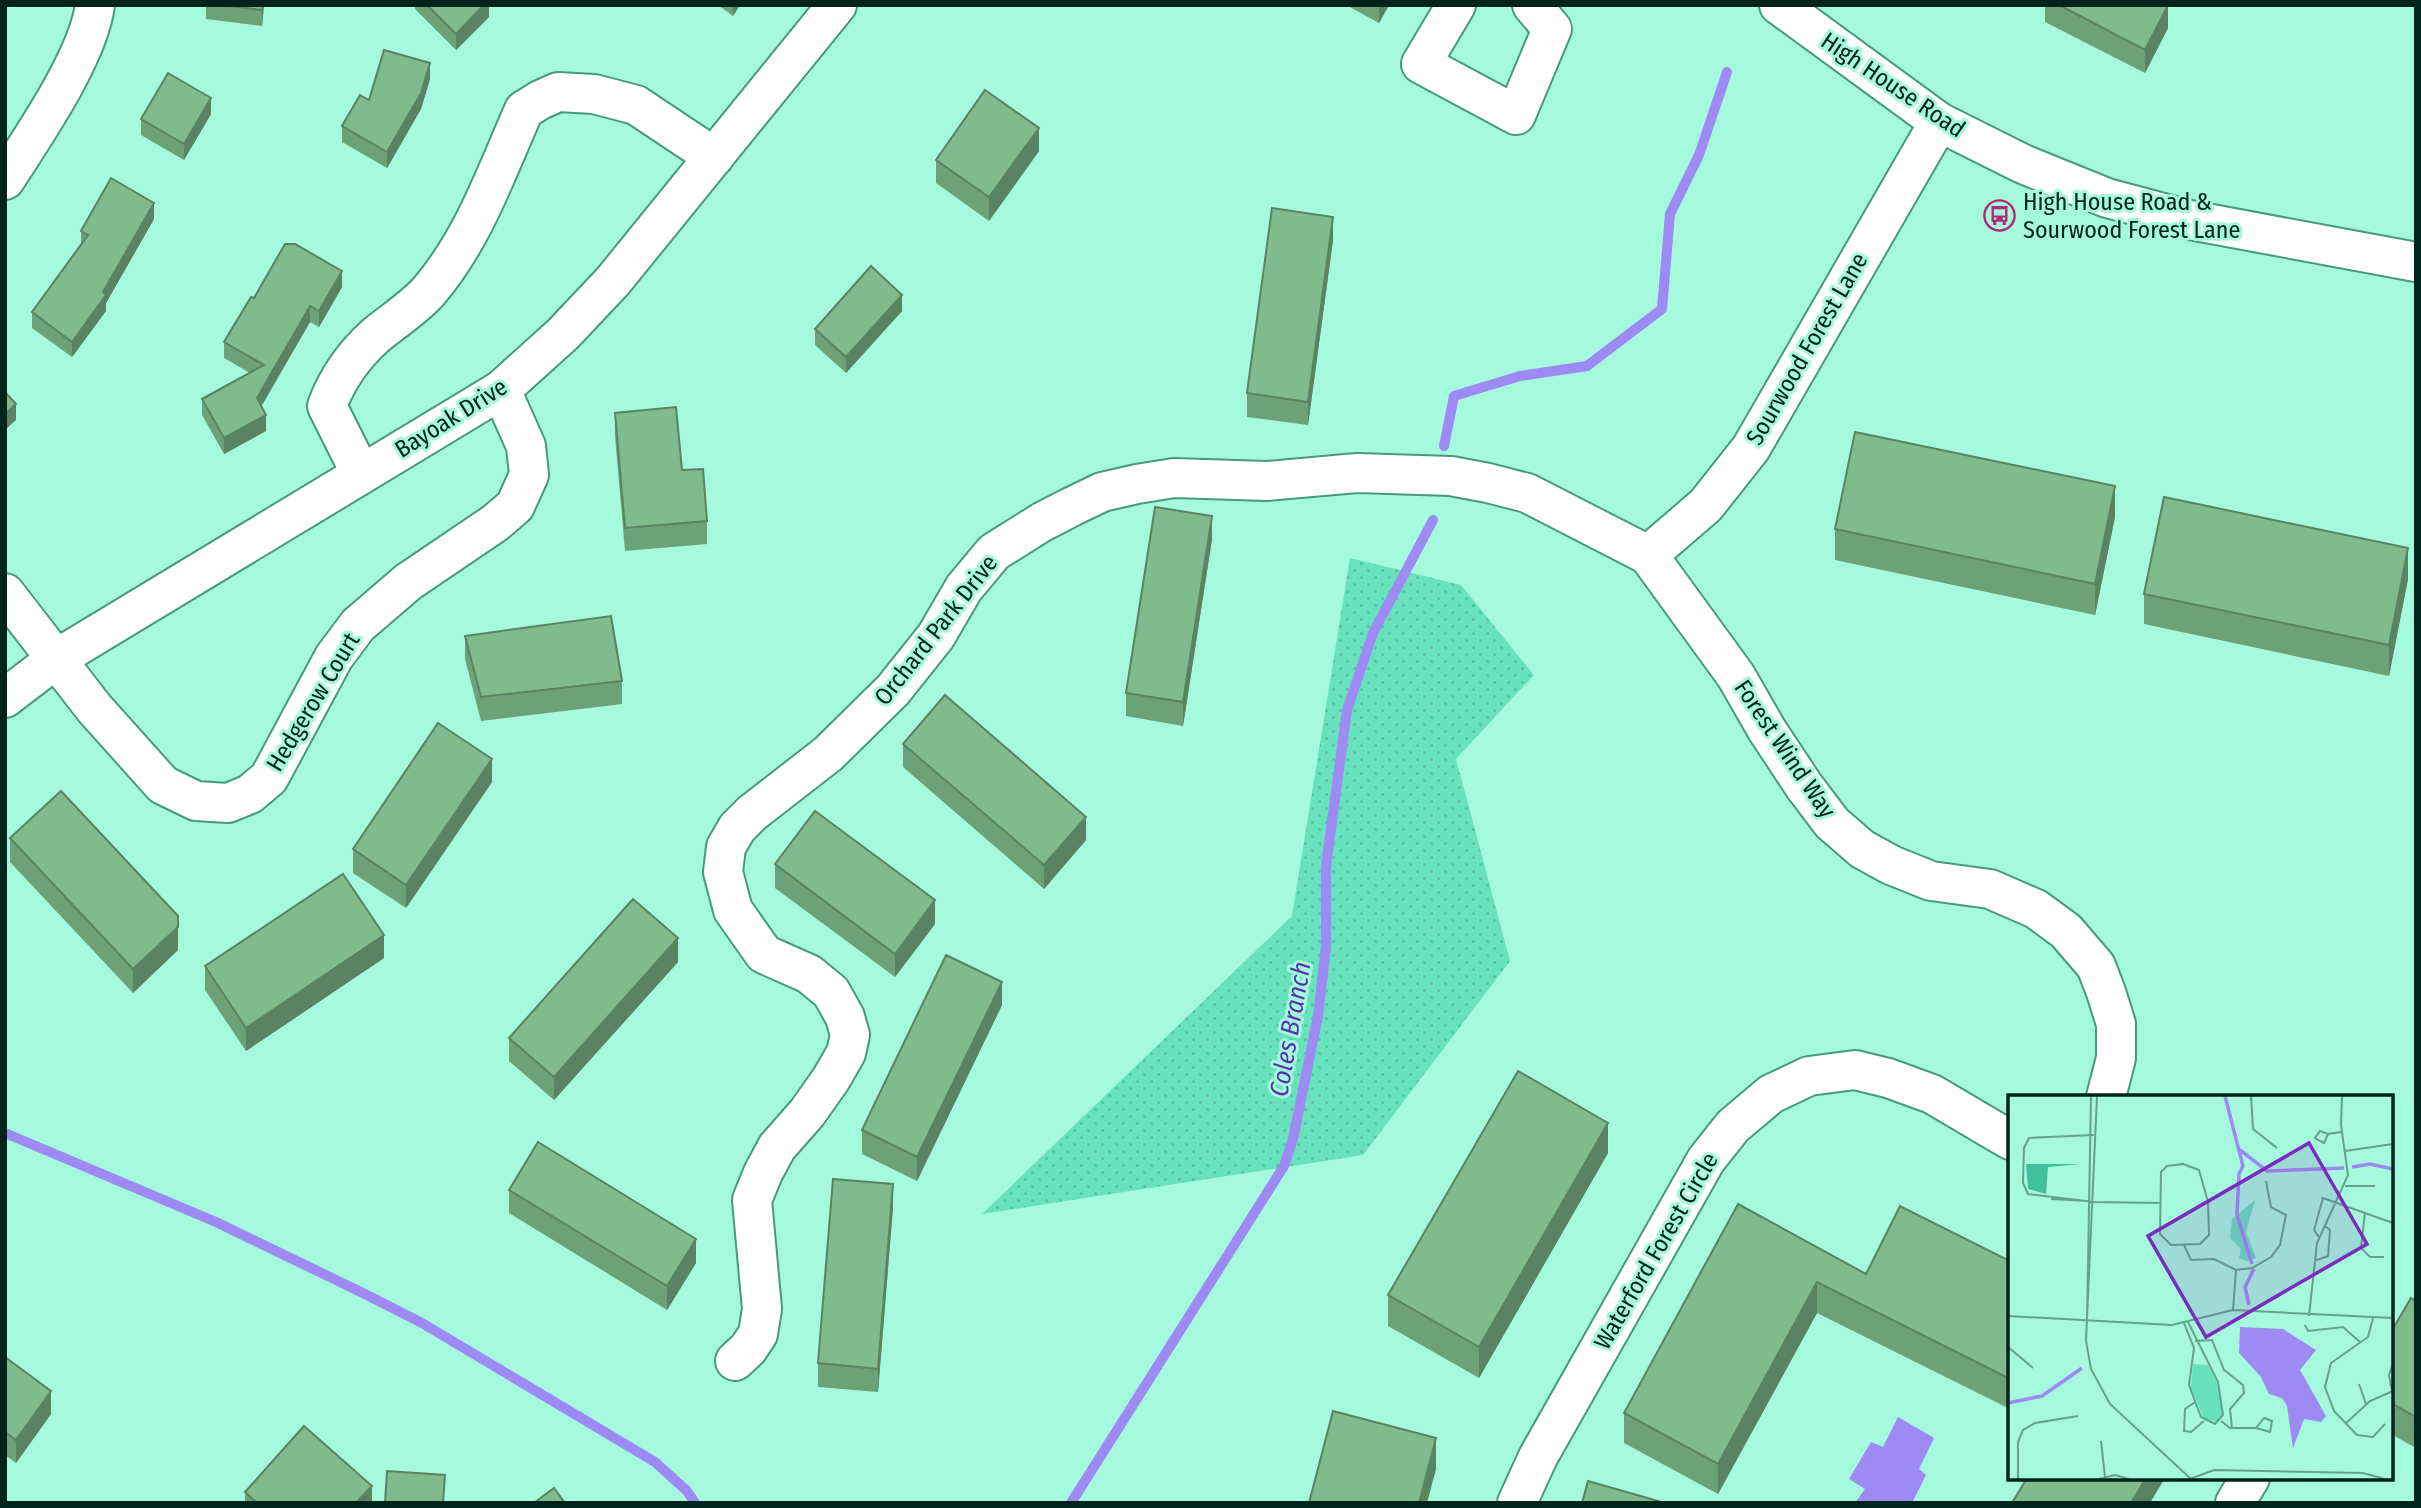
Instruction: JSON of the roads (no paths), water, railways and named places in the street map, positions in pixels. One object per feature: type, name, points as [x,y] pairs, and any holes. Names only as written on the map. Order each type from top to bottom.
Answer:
[{"type":"street","points":[[5,180],[75,64],[93,18],[95,5]]},
{"type":"street","name":"Bayoak Drive","points":[[5,698],[56,659],[501,390],[564,334],[613,281],[836,5]]},
{"type":"street","points":[[1456,5],[1421,64],[1516,115],[1552,29],[1532,5]]},
{"type":"street","name":"High House Road","points":[[1779,5],[1939,122],[2023,164],[2106,198],[2190,220],[2416,262]]},
{"type":"street","points":[[361,474],[327,406],[333,389],[342,373],[373,338],[428,291],[454,255],[477,219],[524,110],[558,92],[594,94],[636,105],[714,157]]},
{"type":"street","name":"Sourwood Forest Lane","points":[[1648,555],[1706,505],[1751,448],[1939,122]]},
{"type":"street","name":"Hedgerow Court","points":[[5,593],[93,708],[163,785],[195,801],[228,803],[250,794],[269,778],[334,657],[358,625],[408,582],[516,506],[529,475],[526,446],[501,390]]},
{"type":"street","name":"Orchard Park Drive","points":[[735,1361],[748,1349],[758,1334],[762,1309],[752,1200],[777,1147],[807,1113],[831,1079],[846,1053],[850,1035],[845,1017],[831,992],[809,974],[764,954],[733,910],[723,872],[726,847],[737,828],[751,813],[828,754],[893,691],[936,636],[964,589],[994,552],[1042,522],[1102,492],[1137,484],[1174,478],[1267,481],[1357,473],[1451,476],[1514,490],[1648,555]]},
{"type":"street","name":"Forest Wind Way","points":[[1648,555],[1736,676],[1774,742],[1832,823],[1863,849],[1891,865],[1931,881],[1990,889],[2036,909],[2066,930],[2096,966],[2116,1024],[2116,1058],[2107,1095]]},
{"type":"street","name":"Waterford Forest Circle","points":[[1517,1503],[1538,1457],[1706,1160],[1733,1126],[1771,1094],[1809,1076],[1855,1070],[1888,1077],[1932,1094],[2008,1139]]},
{"type":"street","points":[[2235,1503],[2249,1480]]},
{"type":"waterway","name":"Coles Branch","points":[[1444,446],[1454,396],[1520,376],[1587,366],[1662,309],[1670,214],[1699,155],[1727,72]]},
{"type":"waterway","name":"Coles Branch","points":[[1071,1503],[1284,1166],[1293,1139],[1318,1016],[1326,947],[1326,866],[1347,710],[1373,633],[1433,520]]},
{"type":"waterway","points":[[5,1133],[216,1222],[422,1323],[655,1462],[687,1491],[695,1503]]},
{"type":"place","name":"High House Road & Sourwood Forest Lane","points":[[2000,216]]}]
